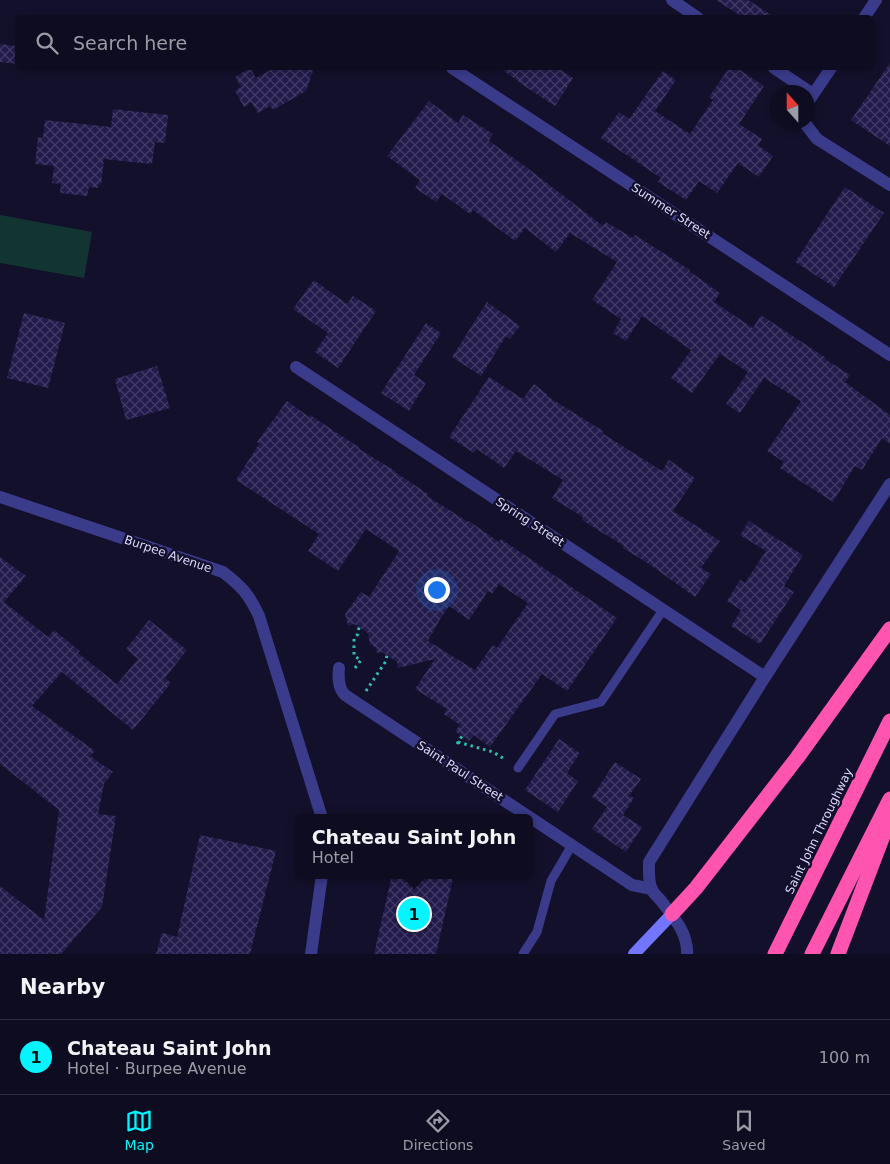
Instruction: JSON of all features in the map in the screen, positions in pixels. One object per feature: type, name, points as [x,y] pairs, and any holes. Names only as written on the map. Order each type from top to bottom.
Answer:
[{"type":"highway","points":[[672,914],[696,888],[797,758],[890,629]]},
{"type":"highway","name":"Saint John Throughway","points":[[775,954],[890,721]]},
{"type":"highway","points":[[812,954],[890,799]]},
{"type":"highway","points":[[838,954],[890,818]]},
{"type":"main road","points":[[634,954],[672,914]]},
{"type":"street","points":[[672,0],[694,15]]},
{"type":"street","points":[[866,15],[876,0]]},
{"type":"street","name":"Summer Street","points":[[455,70],[890,355]]},
{"type":"street","points":[[776,70],[794,85]]},
{"type":"street","points":[[815,91],[830,70]]},
{"type":"street","points":[[810,130],[817,139],[890,185]]},
{"type":"street","name":"Spring Street","points":[[296,367],[765,676]]},
{"type":"street","points":[[687,954],[684,932],[652,889],[648,874],[649,862],[765,676],[890,484]]},
{"type":"street","name":"Burpee Avenue","points":[[0,497],[223,572],[238,584],[252,600],[259,616],[321,814]]},
{"type":"street","name":"Saint Paul Street","points":[[338,668],[338,679],[342,692],[524,814]]},
{"type":"street","name":"Saint Paul Street","points":[[533,820],[632,885],[652,889]]},
{"type":"street","points":[[311,954],[321,879]]},
{"type":"lane","points":[[518,768],[555,714],[601,702],[663,610]]},
{"type":"lane","points":[[523,954],[537,932],[551,881],[572,846]]},
{"type":"path","points":[[358,634],[364,630]]},
{"type":"path","points":[[358,704],[386,661],[387,655]]},
{"type":"path","points":[[386,661],[392,659]]},
{"type":"path","points":[[458,742],[493,752],[518,768]]},
{"type":"green space","points":[[0,215],[92,232],[84,278],[0,263]]},
{"type":"building","points":[[716,0],[748,0],[771,15],[739,15]]},
{"type":"building","points":[[0,44],[15,46],[15,64],[0,62]]},
{"type":"building","points":[[890,63],[890,146],[851,120]]},
{"type":"building","points":[[247,70],[251,70],[256,78],[270,70],[313,70],[306,91],[273,110],[270,106],[258,113],[251,102],[244,107],[235,91],[241,87],[235,77]]},
{"type":"building","points":[[503,70],[561,70],[573,78],[555,106]]},
{"type":"building","points":[[728,70],[740,70],[764,86],[739,124],[762,139],[758,145],[773,156],[759,177],[738,163],[717,193],[699,181],[686,200],[658,182],[661,178],[601,138],[619,112],[629,119],[663,71],[676,80],[655,111],[690,134],[713,100],[709,97]]},
{"type":"building","points":[[429,101],[458,123],[463,115],[493,134],[489,141],[603,226],[606,222],[633,238],[635,235],[690,270],[720,293],[714,302],[753,328],[761,315],[850,375],[845,382],[890,415],[890,444],[882,438],[862,470],[855,466],[833,502],[780,468],[784,462],[767,451],[801,401],[764,378],[740,413],[726,404],[748,372],[720,354],[692,393],[671,378],[691,350],[642,316],[626,341],[613,333],[621,319],[592,300],[617,262],[570,233],[556,252],[525,228],[515,241],[473,210],[470,214],[442,194],[436,202],[415,188],[420,180],[387,156]]},
{"type":"building","points":[[113,109],[168,115],[165,143],[155,142],[152,164],[104,159],[101,185],[98,184],[98,188],[89,187],[87,196],[60,193],[61,184],[52,183],[54,166],[35,164],[38,137],[43,138],[45,120],[111,127]]},
{"type":"building","points":[[845,187],[884,213],[834,287],[795,262]]},
{"type":"building","points":[[314,280],[347,304],[353,296],[376,311],[338,368],[315,352],[328,333],[293,309]]},
{"type":"building","points":[[487,302],[520,326],[510,339],[506,336],[481,376],[452,357]]},
{"type":"building","points":[[24,313],[65,323],[48,388],[7,378]]},
{"type":"building","points":[[426,323],[441,333],[414,375],[426,383],[409,411],[381,393]]},
{"type":"building","points":[[157,366],[170,408],[126,420],[115,379]]},
{"type":"building","points":[[489,377],[523,399],[534,384],[547,396],[662,471],[669,460],[695,478],[673,511],[720,541],[701,568],[711,574],[695,597],[623,548],[624,546],[582,520],[583,517],[552,498],[563,480],[516,451],[504,468],[477,449],[474,453],[449,437]]},
{"type":"building","points":[[287,401],[395,471],[428,494],[427,496],[469,521],[499,542],[501,539],[617,618],[567,691],[542,674],[490,747],[474,735],[469,741],[455,731],[460,725],[444,714],[447,709],[415,689],[435,659],[398,668],[397,662],[382,652],[377,653],[376,648],[370,644],[368,633],[354,624],[348,626],[345,614],[361,592],[369,597],[399,551],[366,529],[338,571],[308,551],[319,534],[236,480],[259,444],[257,442]],"holes":[[[499,584],[528,603],[497,648],[493,645],[475,670],[428,641],[449,606],[469,620],[488,591],[492,594]]]},
{"type":"building","points":[[749,521],[803,555],[784,586],[794,592],[760,644],[731,626],[741,610],[727,601],[740,580],[745,583],[766,551],[740,535]]},
{"type":"building","points":[[0,557],[26,576],[4,602],[48,637],[54,630],[80,651],[78,653],[117,684],[138,659],[126,649],[149,620],[187,650],[165,678],[171,683],[133,730],[62,672],[32,706],[95,751],[90,756],[113,772],[104,784],[98,814],[116,816],[102,907],[61,954],[0,954],[0,886],[44,920],[59,810],[0,764]]},
{"type":"building","points":[[559,739],[580,753],[567,773],[578,781],[558,812],[525,790]]},
{"type":"building","points":[[615,762],[641,779],[629,796],[634,798],[623,815],[642,827],[626,852],[592,829],[607,807],[592,797]]},
{"type":"building","points":[[200,835],[276,851],[250,954],[156,954],[162,933],[177,937]]},
{"type":"building","points":[[391,879],[453,879],[436,954],[374,954]]},
{"type":"place","name":"Chateau Saint John","points":[[414,914]]}]
